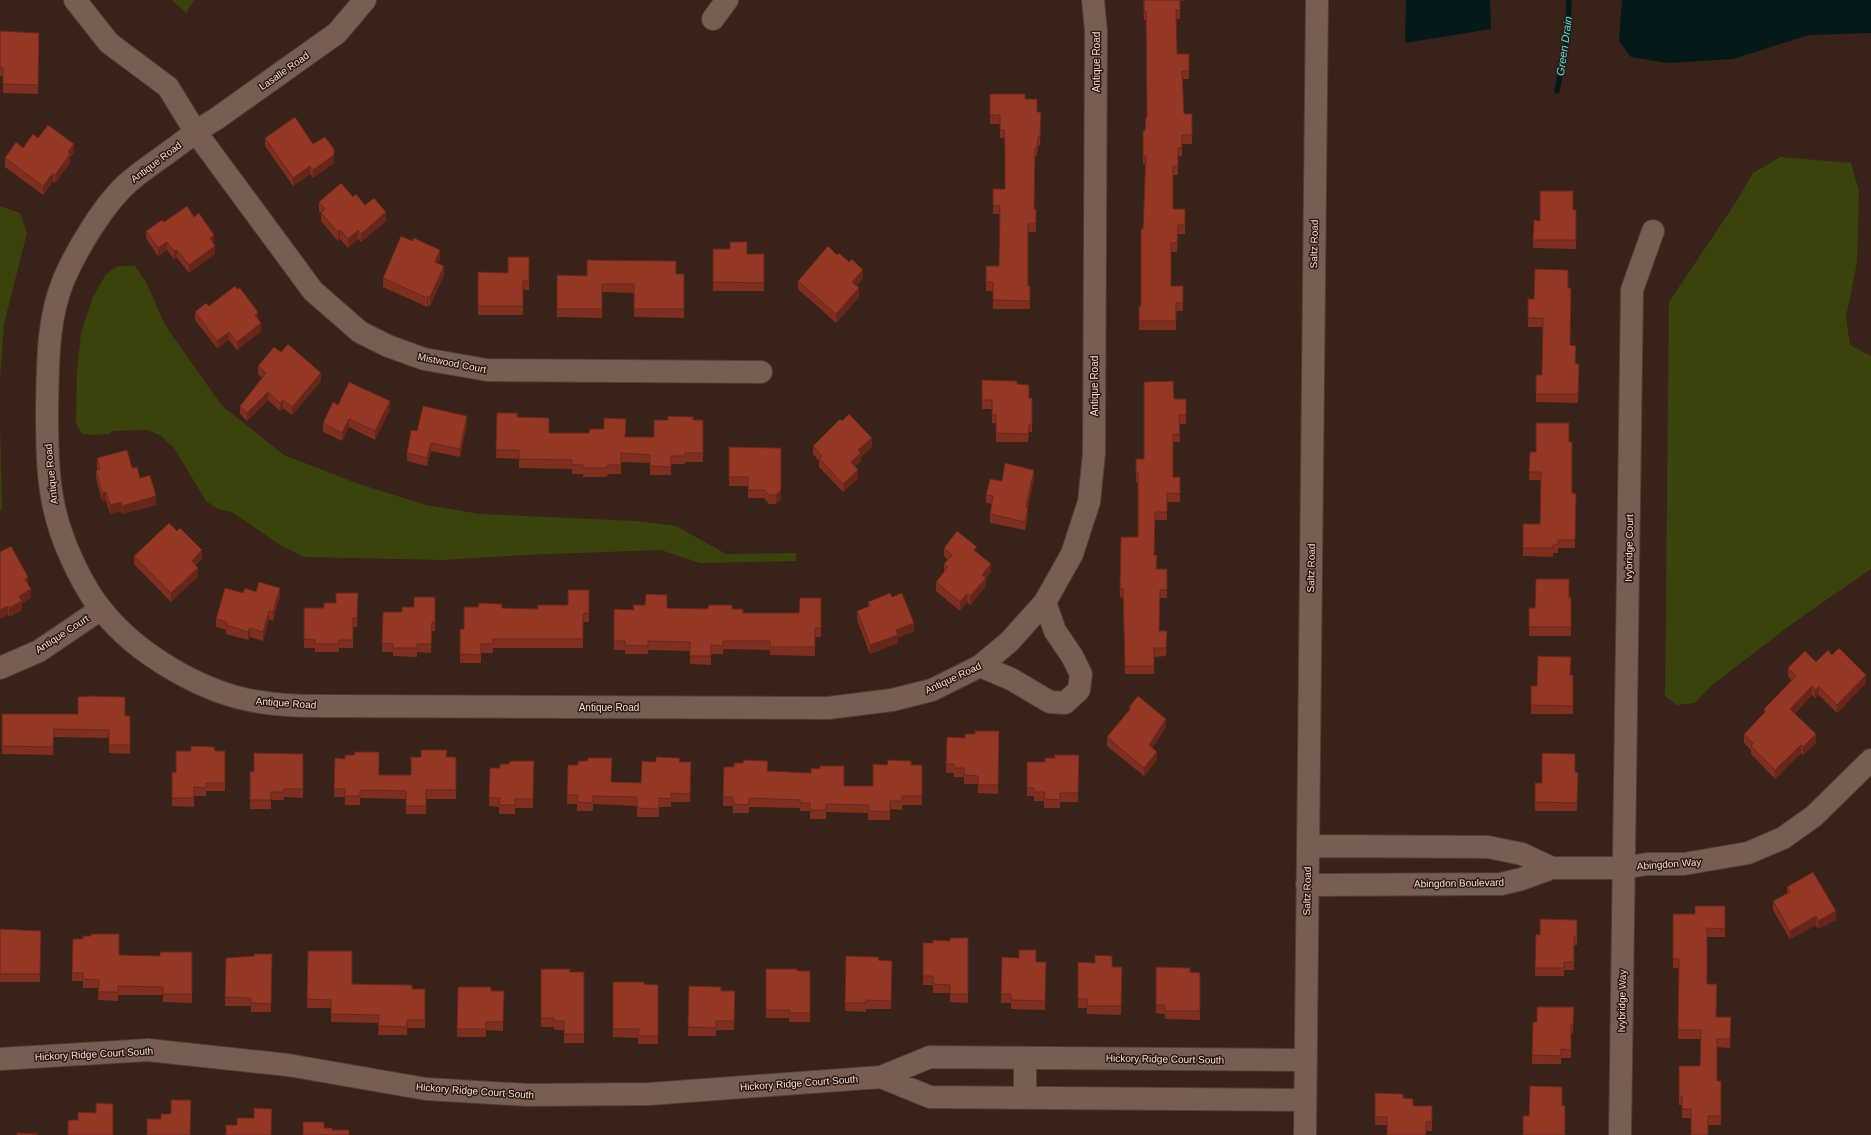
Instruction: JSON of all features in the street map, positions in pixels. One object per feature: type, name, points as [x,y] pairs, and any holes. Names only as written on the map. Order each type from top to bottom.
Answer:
[{"type":"street","name":"Mistwood Court","points":[[76,0],[109,43],[168,87],[195,131],[313,291],[360,332],[388,346],[424,359],[487,370],[761,372]]},
{"type":"street","name":"Lasalle Road","points":[[195,131],[261,87],[337,32],[365,0]]},
{"type":"street","points":[[713,19],[727,0]]},
{"type":"street","name":"Antique Road","points":[[195,131],[128,182],[98,219],[63,281],[52,323],[48,356],[47,435],[52,500],[59,528],[71,558],[101,609],[146,651],[188,678],[226,694],[246,700],[288,706],[828,708],[892,700],[932,690],[980,666],[1009,642],[1045,602],[1072,554],[1087,510],[1094,453],[1096,31],[1093,0]]},
{"type":"street","name":"Saltz Road","points":[[1305,1135],[1317,0]]},
{"type":"street","name":"Ivybridge Court","points":[[1624,868],[1632,290],[1653,231]]},
{"type":"street","points":[[980,666],[1011,679],[1050,702],[1065,703],[1079,690],[1081,674],[1072,656],[1055,631],[1045,602]]},
{"type":"street","name":"Antique Court","points":[[0,668],[39,651],[101,609]]},
{"type":"street","name":"Abingdon Way","points":[[1552,868],[1624,868],[1647,864],[1684,864],[1748,853],[1783,838],[1814,816],[1871,760]]},
{"type":"street","points":[[1308,846],[1488,847],[1522,854],[1552,868]]},
{"type":"street","name":"Abingdon Boulevard","points":[[1307,885],[1501,884],[1522,879],[1552,868]]},
{"type":"street","name":"Ivybridge Way","points":[[1620,1135],[1624,868]]},
{"type":"street","name":"Hickory Ridge Court South","points":[[0,1059],[148,1050],[288,1066],[426,1090],[528,1095],[649,1094],[881,1077],[930,1058],[1305,1060]]},
{"type":"street","points":[[1025,1098],[1026,1058]]},
{"type":"street","name":"Hickory Ridge Court South","points":[[881,1077],[930,1097],[1305,1100]]},
{"type":"green space","points":[[172,0],[194,0],[186,13]]},
{"type":"green space","points":[[1781,157],[1851,163],[1859,191],[1857,263],[1846,317],[1850,345],[1871,356],[1871,569],[1793,623],[1712,685],[1695,703],[1677,705],[1665,696],[1669,302],[1736,202],[1753,173]]},
{"type":"green space","points":[[0,206],[20,213],[27,233],[4,324],[0,381]]},
{"type":"green space","points":[[118,266],[135,266],[146,282],[165,325],[222,406],[284,455],[356,483],[426,505],[480,514],[636,521],[676,526],[726,554],[796,553],[796,561],[700,563],[661,550],[523,555],[443,560],[304,557],[280,545],[232,512],[218,509],[206,501],[174,448],[161,436],[148,430],[113,431],[108,434],[92,435],[82,434],[76,423],[77,371],[81,332],[93,297],[106,274]]},
{"type":"green space","points":[[0,420],[2,508],[0,510]]},
{"type":"shaded area","points":[[1406,0],[1490,0],[1491,29],[1405,43]]},
{"type":"shaded area","points":[[1622,0],[1871,0],[1871,33],[1809,35],[1733,59],[1668,63],[1631,57],[1619,41]]},
{"type":"building","points":[[1144,0],[1180,0],[1180,10],[1176,10],[1177,54],[1189,54],[1189,71],[1182,71],[1184,114],[1192,114],[1192,135],[1182,135],[1182,148],[1178,148],[1178,166],[1173,166],[1173,209],[1185,209],[1185,225],[1178,225],[1177,243],[1171,243],[1171,286],[1183,286],[1183,303],[1176,303],[1176,321],[1139,321],[1139,306],[1141,306],[1141,229],[1143,229],[1146,156],[1143,156],[1143,131],[1145,131],[1147,117],[1146,11],[1144,11]]},
{"type":"building","points":[[0,31],[39,33],[38,85],[3,84],[3,68],[0,68]]},
{"type":"building","points":[[990,94],[1025,94],[1025,99],[1037,99],[1037,112],[1041,112],[1040,137],[1038,137],[1037,148],[1035,148],[1034,209],[1036,209],[1036,224],[1028,224],[1028,286],[1030,286],[1030,301],[993,300],[993,282],[986,282],[986,266],[999,266],[1000,206],[993,206],[993,189],[1005,189],[1004,130],[1000,130],[1000,115],[990,115]]},
{"type":"building","points":[[295,117],[313,144],[325,137],[334,149],[334,155],[313,170],[310,166],[293,178],[265,138]]},
{"type":"building","points":[[48,125],[74,144],[68,152],[70,154],[55,175],[53,173],[43,186],[5,158],[16,142],[23,148],[33,134],[38,138]]},
{"type":"building","points":[[341,183],[353,197],[356,194],[365,205],[374,198],[386,212],[361,234],[358,230],[348,239],[340,230],[338,232],[321,213],[325,209],[319,202]]},
{"type":"building","points":[[1540,191],[1573,191],[1573,210],[1576,210],[1576,240],[1533,240],[1534,220],[1540,221]]},
{"type":"building","points":[[187,206],[194,217],[199,213],[214,235],[210,238],[215,246],[189,265],[177,250],[174,251],[167,242],[158,248],[146,231],[162,220],[164,222]]},
{"type":"building","points":[[401,236],[412,241],[414,238],[440,250],[435,262],[444,266],[430,297],[428,296],[427,298],[383,278]]},
{"type":"building","points":[[730,242],[747,242],[747,254],[764,254],[764,283],[713,282],[713,249],[730,249]]},
{"type":"building","points":[[828,246],[837,255],[839,253],[849,262],[852,259],[863,270],[852,282],[859,288],[836,314],[798,281]]},
{"type":"building","points":[[508,257],[529,257],[529,281],[523,281],[523,306],[478,306],[478,272],[508,273]]},
{"type":"building","points":[[587,260],[676,261],[676,274],[684,274],[684,309],[634,309],[634,284],[602,284],[602,309],[557,309],[557,275],[587,276]]},
{"type":"building","points":[[1535,269],[1568,270],[1568,288],[1571,288],[1570,345],[1576,346],[1575,364],[1579,364],[1578,394],[1536,394],[1536,375],[1542,375],[1543,318],[1528,318],[1528,299],[1534,299]]},
{"type":"building","points":[[235,286],[237,289],[240,288],[258,312],[255,315],[261,323],[237,342],[229,332],[217,341],[195,312],[206,303],[209,306]]},
{"type":"building","points":[[288,344],[321,373],[292,407],[283,400],[280,403],[268,392],[247,413],[240,406],[266,373],[258,366],[274,347],[281,352]]},
{"type":"building","points":[[982,380],[1017,381],[1017,384],[1029,385],[1029,398],[1032,398],[1032,424],[1029,424],[1028,434],[996,433],[996,415],[992,415],[992,400],[982,400]]},
{"type":"building","points":[[1173,381],[1174,399],[1186,399],[1186,415],[1179,415],[1180,434],[1173,434],[1173,477],[1180,477],[1180,494],[1167,493],[1167,512],[1155,512],[1154,555],[1157,555],[1156,569],[1167,569],[1167,590],[1160,590],[1159,631],[1167,631],[1166,648],[1154,648],[1154,666],[1125,666],[1123,589],[1120,589],[1121,537],[1138,537],[1138,473],[1136,473],[1136,459],[1144,459],[1144,382]]},
{"type":"building","points":[[349,382],[390,401],[375,431],[349,419],[342,433],[323,423],[333,402],[338,405]]},
{"type":"building","points":[[423,406],[467,416],[460,449],[431,443],[427,458],[407,453],[411,430],[417,431]]},
{"type":"building","points":[[497,413],[517,413],[517,417],[549,418],[549,433],[589,433],[590,429],[604,429],[604,418],[626,419],[625,437],[654,437],[654,420],[668,420],[668,416],[693,417],[693,420],[703,420],[703,453],[685,453],[685,456],[671,456],[671,467],[650,466],[650,455],[621,453],[621,465],[608,465],[607,468],[583,468],[583,465],[572,465],[572,460],[519,459],[519,450],[496,450]]},
{"type":"building","points":[[849,414],[872,438],[858,450],[861,453],[851,462],[858,470],[843,484],[819,458],[822,456],[813,446],[840,419],[842,421]]},
{"type":"building","points":[[1536,423],[1569,423],[1569,442],[1572,442],[1572,493],[1576,494],[1575,540],[1558,540],[1558,545],[1553,545],[1553,548],[1523,548],[1523,524],[1540,524],[1541,472],[1529,472],[1530,452],[1536,452]]},
{"type":"building","points":[[729,447],[781,448],[781,490],[776,495],[769,495],[764,490],[748,490],[748,477],[729,477]]},
{"type":"building","points":[[127,450],[132,468],[137,467],[140,478],[150,475],[156,496],[122,506],[121,502],[110,505],[106,492],[102,493],[96,470],[100,469],[97,458]]},
{"type":"building","points":[[1005,463],[1034,470],[1026,507],[1028,507],[1025,522],[990,514],[993,496],[986,495],[990,479],[1002,481]]},
{"type":"building","points":[[169,523],[177,531],[180,528],[202,550],[192,561],[198,568],[171,593],[134,556]]},
{"type":"building","points":[[957,531],[977,547],[974,550],[991,564],[982,575],[986,578],[970,596],[967,594],[960,602],[936,582],[948,567],[944,564],[952,555],[944,548]]},
{"type":"building","points":[[11,546],[28,577],[25,579],[31,589],[19,596],[22,601],[9,608],[8,606],[0,610],[0,552]]},
{"type":"building","points":[[1536,579],[1569,579],[1569,598],[1571,597],[1571,627],[1529,627],[1529,608],[1535,608]]},
{"type":"building","points":[[259,582],[280,588],[273,612],[269,611],[263,632],[250,628],[248,632],[226,625],[227,622],[216,619],[225,588],[243,593],[245,588],[256,592]]},
{"type":"building","points":[[568,590],[589,590],[589,613],[583,614],[583,639],[493,639],[493,644],[481,644],[481,655],[460,654],[460,629],[464,629],[464,607],[478,607],[479,603],[502,604],[502,608],[538,609],[538,605],[568,605]]},
{"type":"building","points":[[336,593],[358,593],[357,618],[353,618],[353,640],[339,640],[339,644],[315,644],[315,640],[304,639],[304,608],[324,608],[324,603],[336,603]]},
{"type":"building","points":[[890,593],[892,597],[902,593],[914,623],[896,630],[898,635],[870,645],[857,611],[870,606],[868,602]]},
{"type":"building","points":[[646,594],[667,595],[667,608],[708,609],[709,605],[732,605],[732,609],[743,609],[743,613],[799,613],[800,598],[821,598],[821,628],[815,628],[815,647],[770,647],[770,641],[723,641],[723,646],[711,645],[711,656],[690,656],[690,642],[648,641],[648,646],[625,645],[625,641],[614,641],[614,609],[634,610],[633,605],[645,605]]},
{"type":"building","points":[[414,597],[435,597],[435,622],[432,622],[431,644],[417,644],[417,648],[393,648],[393,644],[382,643],[383,612],[402,612],[402,607],[414,607]]},
{"type":"building","points":[[1839,648],[1866,675],[1837,705],[1819,687],[1815,690],[1812,686],[1790,709],[1816,734],[1803,747],[1801,745],[1775,770],[1751,746],[1753,743],[1744,734],[1766,711],[1764,709],[1796,676],[1788,668],[1805,651],[1816,662],[1828,650],[1832,655]]},
{"type":"building","points":[[1538,656],[1571,657],[1570,675],[1573,675],[1573,706],[1531,705],[1531,686],[1537,686]]},
{"type":"building","points":[[1138,696],[1166,719],[1149,745],[1157,752],[1144,768],[1107,737],[1131,708],[1129,707]]},
{"type":"building","points":[[78,697],[125,697],[125,716],[130,716],[130,745],[109,745],[109,730],[54,729],[53,747],[2,746],[2,714],[78,714]]},
{"type":"building","points":[[975,731],[999,731],[998,785],[978,785],[978,776],[964,775],[964,768],[954,768],[954,764],[946,764],[947,737],[965,738],[965,734],[975,734]]},
{"type":"building","points":[[191,746],[214,747],[215,751],[225,751],[225,783],[206,783],[206,788],[194,787],[194,798],[172,798],[172,772],[176,773],[176,751],[191,751]]},
{"type":"building","points":[[421,750],[447,750],[446,757],[456,757],[456,790],[426,790],[426,806],[406,806],[406,791],[360,790],[360,796],[345,796],[345,789],[334,789],[335,758],[345,759],[345,755],[354,755],[355,752],[379,752],[379,775],[411,775],[411,757],[421,757]]},
{"type":"building","points":[[254,753],[303,754],[303,789],[284,789],[284,792],[271,792],[271,800],[250,800],[250,771],[254,772]]},
{"type":"building","points":[[1542,753],[1575,754],[1575,772],[1578,773],[1577,803],[1535,802],[1535,783],[1542,783]]},
{"type":"building","points":[[1054,755],[1079,755],[1078,793],[1060,793],[1060,800],[1044,799],[1045,792],[1034,792],[1034,788],[1027,787],[1027,762],[1045,762],[1045,758],[1055,758]]},
{"type":"building","points":[[656,757],[680,758],[679,762],[691,762],[690,794],[671,793],[671,799],[659,798],[659,809],[637,808],[637,797],[593,796],[593,803],[577,802],[578,795],[567,795],[568,765],[578,765],[578,761],[587,761],[588,758],[612,758],[611,782],[641,783],[642,761],[656,762]]},
{"type":"building","points":[[744,760],[768,761],[767,771],[811,773],[811,768],[820,769],[820,766],[844,766],[844,786],[873,786],[873,764],[887,765],[888,760],[911,761],[911,765],[922,765],[922,796],[902,796],[902,801],[890,801],[890,812],[868,811],[869,805],[826,804],[826,810],[810,810],[810,803],[800,803],[800,800],[749,798],[749,805],[733,804],[733,797],[723,797],[724,767],[734,767],[734,763],[743,763]]},
{"type":"building","points":[[510,761],[534,761],[533,799],[515,799],[515,805],[499,805],[500,798],[489,798],[490,768],[500,768],[500,764],[509,764]]},
{"type":"building","points":[[1813,872],[1836,911],[1818,921],[1816,916],[1790,931],[1773,901],[1790,892],[1787,887]]},
{"type":"building","points":[[1695,906],[1725,906],[1725,929],[1707,928],[1707,984],[1717,984],[1716,1017],[1731,1017],[1730,1039],[1717,1039],[1717,1081],[1721,1081],[1721,1116],[1708,1116],[1708,1135],[1691,1135],[1691,1109],[1682,1109],[1682,1096],[1679,1096],[1679,1066],[1700,1066],[1701,1030],[1678,1030],[1679,959],[1673,959],[1673,914],[1695,914]]},
{"type":"building","points":[[1540,919],[1577,920],[1577,937],[1574,937],[1574,962],[1564,962],[1564,968],[1535,968],[1536,934],[1540,935]]},
{"type":"building","points":[[0,929],[41,931],[40,974],[0,974]]},
{"type":"building","points":[[91,934],[119,934],[119,955],[160,956],[160,952],[192,952],[192,994],[163,994],[163,987],[118,986],[118,992],[98,992],[99,980],[83,979],[83,973],[72,973],[73,939],[83,939],[83,936],[91,936]]},
{"type":"building","points":[[950,938],[968,938],[968,994],[950,994],[950,985],[933,984],[933,976],[923,976],[923,943],[933,943],[933,940],[950,941]]},
{"type":"building","points":[[1019,950],[1036,950],[1036,962],[1046,962],[1045,1001],[1011,1000],[1011,994],[1001,994],[1002,957],[1019,958]]},
{"type":"building","points":[[308,951],[352,951],[352,984],[412,985],[412,989],[425,989],[425,1020],[407,1020],[407,1027],[378,1026],[379,1015],[331,1014],[331,1000],[307,999]]},
{"type":"building","points":[[254,954],[272,954],[271,1004],[251,1003],[251,998],[225,997],[226,958],[254,956]]},
{"type":"building","points":[[1095,955],[1112,956],[1112,967],[1122,967],[1121,1006],[1087,1006],[1087,999],[1078,999],[1078,962],[1095,963]]},
{"type":"building","points":[[846,956],[879,957],[878,960],[892,961],[891,1001],[866,1000],[866,1003],[845,1003]]},
{"type":"building","points":[[1156,967],[1190,968],[1190,972],[1200,973],[1200,1011],[1165,1011],[1165,1005],[1156,1005]]},
{"type":"building","points":[[541,969],[570,969],[570,972],[584,972],[584,1034],[564,1034],[564,1021],[554,1021],[554,1018],[541,1018]]},
{"type":"building","points":[[766,969],[797,969],[797,971],[810,971],[810,1013],[789,1013],[790,1010],[766,1010]]},
{"type":"building","points":[[613,982],[644,982],[644,984],[658,985],[658,1036],[638,1036],[639,1029],[613,1029]]},
{"type":"building","points":[[689,986],[721,987],[721,991],[735,991],[734,1021],[716,1021],[716,1028],[688,1027]]},
{"type":"building","points":[[458,987],[491,987],[491,991],[504,991],[503,1022],[486,1022],[486,1029],[457,1029]]},
{"type":"building","points":[[1537,1007],[1574,1007],[1573,1025],[1571,1025],[1571,1050],[1561,1049],[1561,1056],[1532,1055],[1533,1022],[1537,1022]]},
{"type":"building","points":[[1530,1086],[1562,1087],[1562,1105],[1565,1106],[1565,1135],[1523,1135],[1523,1116],[1529,1116]]},
{"type":"building","points":[[1375,1093],[1403,1094],[1403,1098],[1413,1099],[1413,1106],[1432,1106],[1432,1122],[1426,1122],[1426,1135],[1387,1135],[1387,1117],[1375,1117]]},
{"type":"building","points":[[171,1100],[191,1100],[190,1135],[147,1135],[147,1119],[161,1119],[161,1114],[171,1114]]},
{"type":"building","points":[[96,1103],[113,1104],[113,1135],[68,1135],[68,1120],[78,1120],[78,1112],[96,1113]]},
{"type":"building","points":[[254,1108],[272,1109],[271,1135],[226,1135],[226,1125],[237,1125],[237,1118],[254,1118]]},
{"type":"building","points":[[303,1122],[324,1122],[324,1128],[332,1128],[332,1130],[349,1130],[349,1135],[303,1135]]},
{"type":"building","points":[[17,1133],[37,1134],[37,1135],[17,1135]]},
{"type":"waterway","name":"Green Drain","points":[[1557,91],[1568,31],[1569,0]]}]
